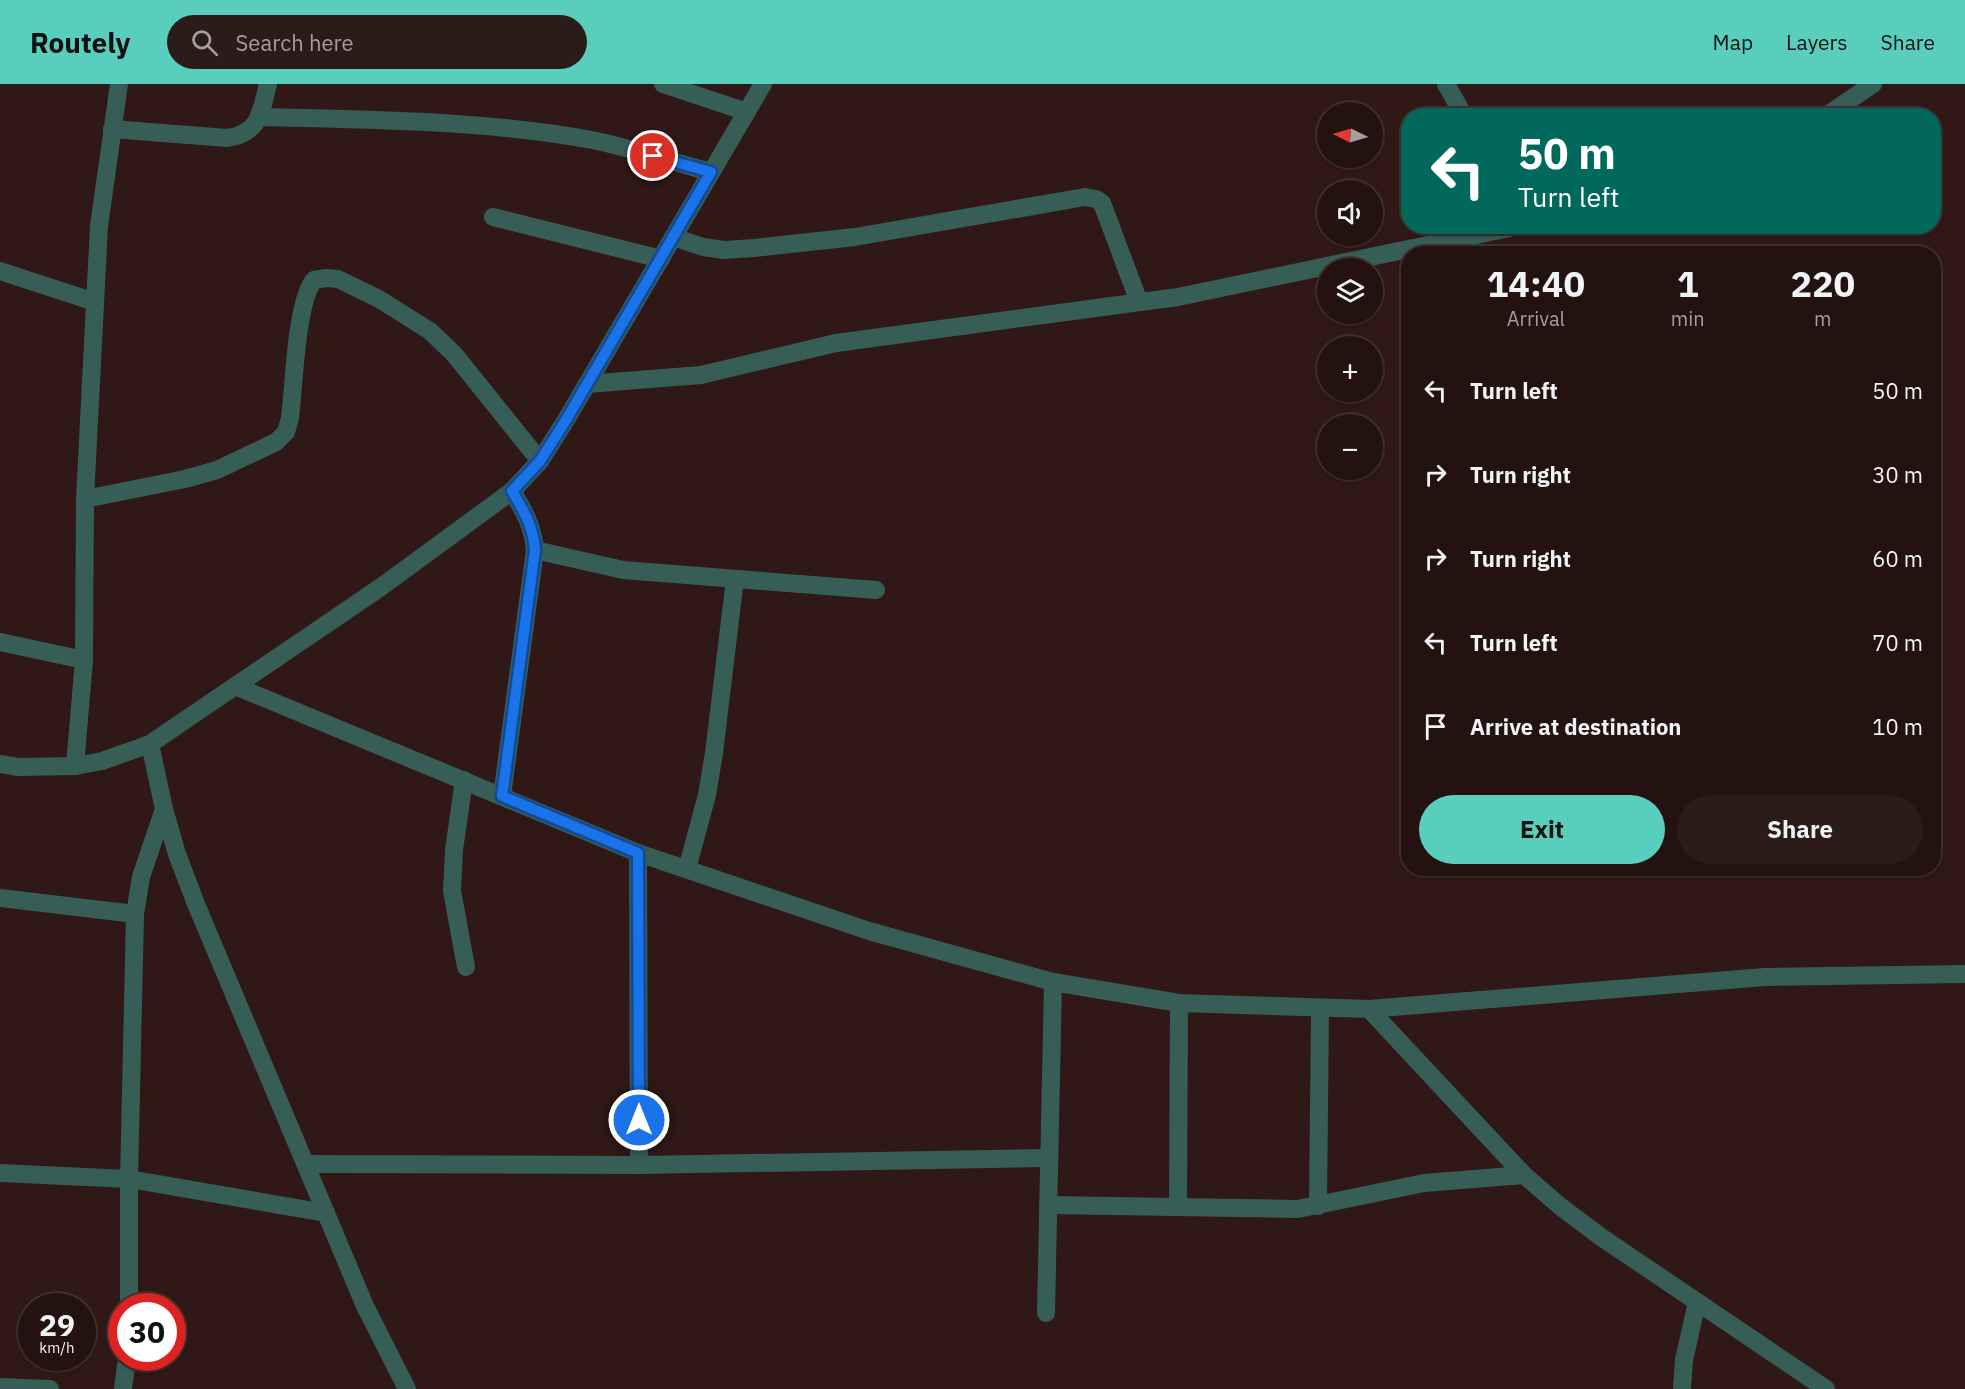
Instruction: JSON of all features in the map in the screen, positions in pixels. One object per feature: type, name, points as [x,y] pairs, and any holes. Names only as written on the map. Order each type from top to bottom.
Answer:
[{"type":"street","points":[[75,766],[84,660],[85,499],[99,226],[119,84]]},
{"type":"street","points":[[112,129],[227,138],[240,136],[249,131],[260,117],[268,84]]},
{"type":"street","points":[[663,84],[747,112]]},
{"type":"street","points":[[0,764],[18,767],[75,766],[102,761],[150,744],[381,587],[512,491],[540,461],[763,84]]},
{"type":"street","points":[[1446,84],[1460,108]]},
{"type":"street","points":[[1838,108],[1873,84]]},
{"type":"street","points":[[260,117],[464,124],[544,133],[594,140],[711,172]]},
{"type":"street","points":[[673,237],[703,247],[724,250],[754,248],[855,237],[1084,197],[1096,199],[1102,203],[1139,302]]},
{"type":"street","points":[[493,217],[661,259]]},
{"type":"street","points":[[1423,246],[1481,234]]},
{"type":"street","points":[[587,384],[701,375],[836,342],[1178,297],[1401,251]]},
{"type":"street","points":[[0,271],[95,302]]},
{"type":"street","points":[[85,499],[185,479],[217,470],[276,442],[286,432],[290,418],[302,309],[307,289],[314,280],[326,278],[338,279],[379,299],[430,332],[454,354],[540,461]]},
{"type":"street","points":[[502,796],[535,550],[533,532],[527,516],[512,491]]},
{"type":"street","points":[[535,550],[623,570],[876,590]]},
{"type":"street","points":[[687,869],[707,795],[735,579]]},
{"type":"street","points":[[0,642],[84,660]]},
{"type":"street","points":[[235,686],[638,853],[869,931],[1053,982],[1179,1003],[1369,1009],[1765,977],[1965,974]]},
{"type":"street","points":[[150,744],[164,809],[177,854],[196,904],[365,1306],[407,1389]]},
{"type":"street","points":[[464,780],[454,850],[452,891],[466,967]]},
{"type":"street","points":[[129,1293],[129,1179],[135,914],[141,877],[164,809]]},
{"type":"street","points":[[638,853],[639,1165]]},
{"type":"street","points":[[0,898],[135,914]]},
{"type":"street","points":[[1046,1313],[1053,982]]},
{"type":"street","points":[[1178,1206],[1179,1003]]},
{"type":"street","points":[[1318,1206],[1320,1009]]},
{"type":"street","points":[[1369,1009],[1524,1175],[1601,1237],[1826,1389]]},
{"type":"street","points":[[306,1164],[639,1165],[1049,1158]]},
{"type":"street","points":[[0,1173],[129,1179],[326,1213]]},
{"type":"street","points":[[1048,1205],[1298,1209],[1424,1184],[1524,1175]]},
{"type":"street","points":[[1682,1389],[1684,1360],[1697,1302]]},
{"type":"street","points":[[123,1389],[125,1371]]},
{"type":"street","points":[[0,1387],[50,1389]]},
{"type":"route","points":[[639,1120],[638,853],[502,796],[535,550],[533,532],[527,516],[512,491],[540,461],[566,420],[711,172],[653,156]]}]
